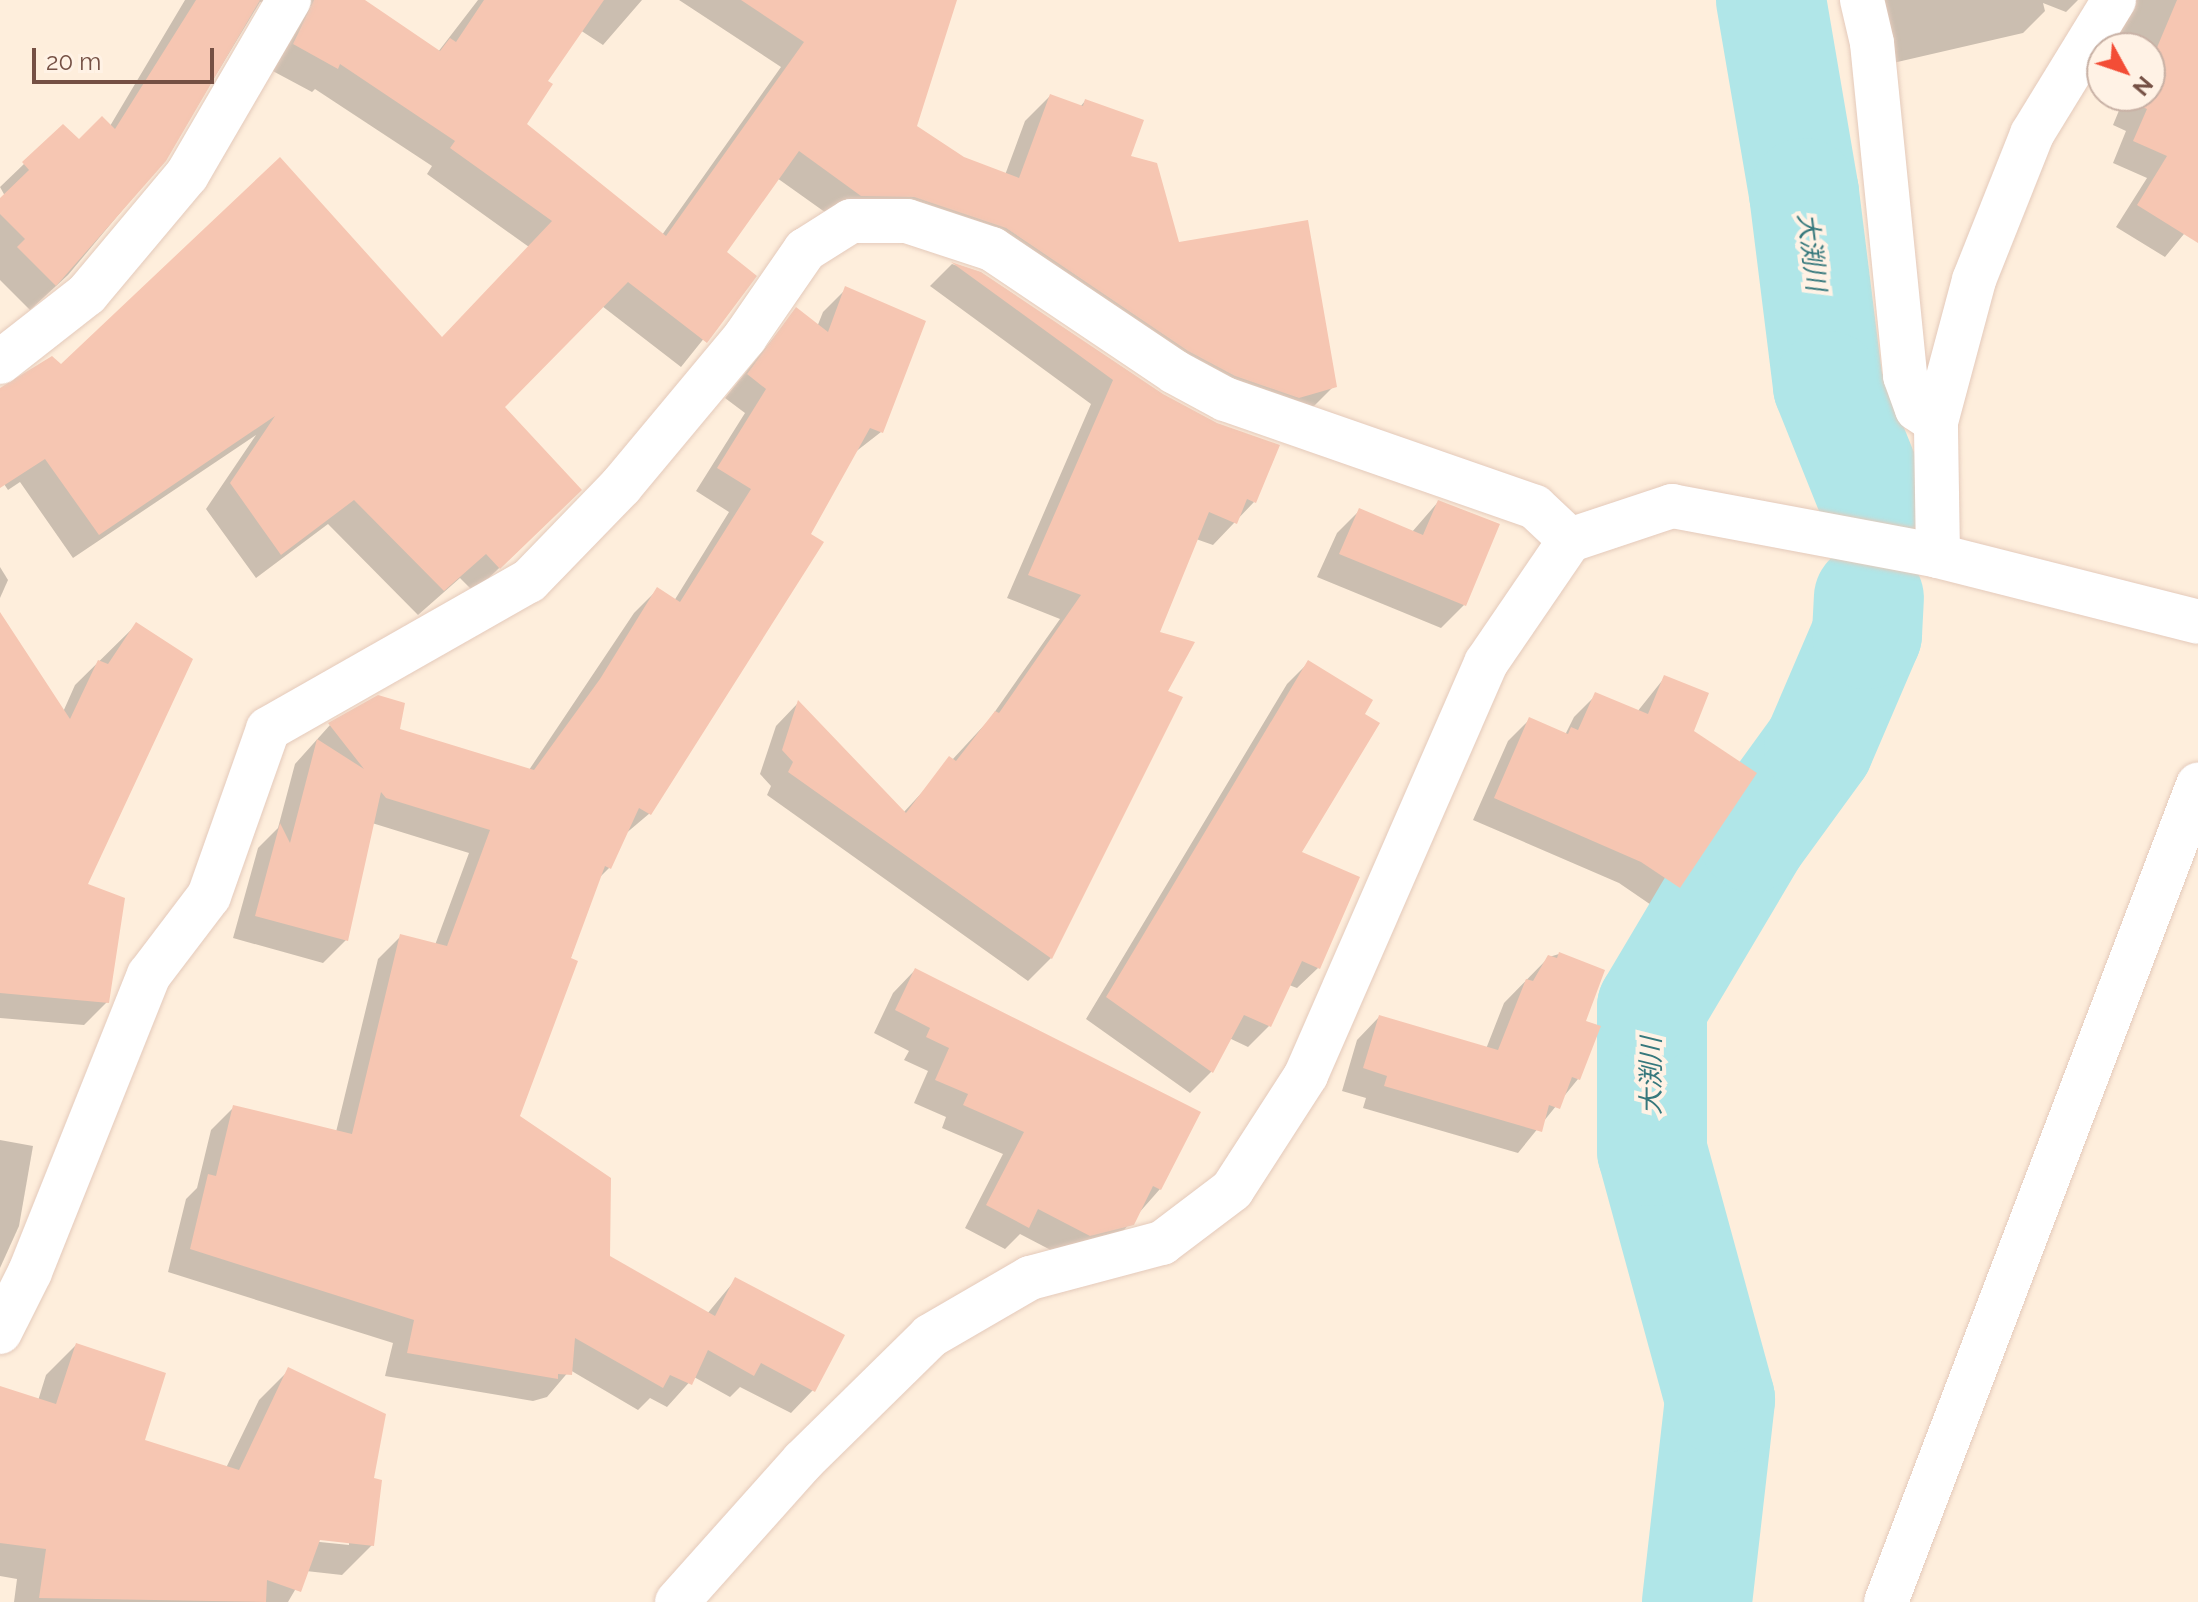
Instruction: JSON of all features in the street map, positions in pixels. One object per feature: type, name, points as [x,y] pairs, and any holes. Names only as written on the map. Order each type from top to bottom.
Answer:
[{"type":"street","points":[[0,362],[87,294],[187,175],[289,0]]},
{"type":"street","points":[[1862,0],[1872,43],[1905,376],[1917,409],[1936,422]]},
{"type":"street","points":[[1938,556],[1936,422],[1974,280],[2032,134],[2114,0]]},
{"type":"street","points":[[0,1332],[30,1272],[149,975],[209,896],[268,729],[529,581],[631,474],[745,337],[805,250],[851,221],[907,221],[992,249],[1175,372],[1225,399],[1535,507],[1570,540]]},
{"type":"street","points":[[677,1602],[803,1461],[930,1336],[1030,1278],[1162,1243],[1232,1190],[1306,1075],[1486,663],[1570,540],[1672,506],[1938,556],[2198,622]]},
{"type":"street","points":[[1886,1602],[2198,785]]},
{"type":"building","points":[[196,0],[260,0],[166,161],[56,286],[17,247],[25,239],[0,214],[0,198],[29,170],[22,162],[63,124],[79,139],[102,116],[115,129]]},
{"type":"building","points":[[314,0],[365,0],[440,51],[450,38],[456,42],[484,0],[604,0],[548,81],[553,84],[527,124],[666,236],[804,42],[741,0],[957,0],[917,126],[964,157],[1019,178],[1050,94],[1083,106],[1085,99],[1144,120],[1131,156],[1157,163],[1179,242],[1308,220],[1337,387],[1299,398],[1235,376],[1188,351],[1006,228],[914,197],[861,196],[799,151],[727,252],[757,276],[707,343],[628,282],[505,407],[582,490],[500,569],[486,554],[444,591],[354,500],[281,555],[230,483],[275,416],[99,535],[45,459],[0,488],[0,388],[52,356],[61,364],[280,157],[442,337],[552,221],[450,148],[455,141],[340,64],[338,69],[293,44]]},
{"type":"building","points":[[2177,0],[2198,0],[2198,243],[2137,205],[2167,156],[2133,141],[2146,112],[2166,112],[2166,32],[2164,32]]},
{"type":"building","points":[[951,262],[981,272],[1163,394],[1217,423],[1280,445],[1256,503],[1247,499],[1237,524],[1209,512],[1160,632],[1195,642],[1168,691],[1183,697],[1052,959],[788,772],[793,762],[782,750],[798,700],[906,813],[949,756],[956,761],[995,711],[999,713],[1081,595],[1028,575],[1113,380]]},
{"type":"building","points":[[845,286],[926,321],[883,433],[870,428],[811,534],[824,542],[651,815],[639,808],[611,869],[605,866],[571,958],[578,961],[520,1116],[611,1178],[610,1256],[715,1316],[735,1277],[845,1335],[815,1392],[761,1363],[754,1376],[708,1350],[692,1385],[670,1375],[663,1388],[575,1338],[572,1375],[558,1374],[558,1379],[407,1353],[414,1320],[190,1249],[208,1174],[216,1176],[233,1105],[352,1134],[400,934],[447,946],[490,830],[386,798],[381,792],[348,941],[255,916],[280,823],[290,843],[317,739],[364,769],[328,723],[378,695],[405,703],[400,729],[534,770],[600,679],[657,587],[680,602],[751,489],[717,468],[766,389],[747,374],[796,307],[828,332]]},
{"type":"building","points":[[1438,500],[1500,524],[1466,606],[1339,554],[1359,508],[1423,535]]},
{"type":"building","points":[[0,612],[70,719],[98,660],[108,664],[136,622],[193,659],[88,884],[125,898],[109,1003],[0,993]]},
{"type":"building","points":[[1308,660],[1373,700],[1365,714],[1380,723],[1302,852],[1360,877],[1320,969],[1302,961],[1271,1027],[1244,1015],[1213,1073],[1106,997]]},
{"type":"building","points":[[1664,675],[1709,693],[1694,731],[1757,773],[1680,888],[1641,862],[1494,798],[1529,717],[1568,734],[1571,727],[1578,730],[1595,692],[1648,714]]},
{"type":"building","points":[[1559,952],[1605,970],[1586,1021],[1601,1026],[1580,1080],[1572,1077],[1560,1109],[1549,1105],[1542,1132],[1384,1086],[1387,1076],[1363,1068],[1379,1015],[1498,1050],[1526,979],[1533,981],[1548,955],[1557,958]]},
{"type":"building","points":[[915,968],[1201,1112],[1161,1190],[1153,1186],[1134,1225],[1090,1236],[1038,1209],[1029,1228],[986,1205],[1024,1132],[963,1105],[968,1094],[935,1080],[949,1048],[926,1037],[930,1028],[895,1010]]},
{"type":"building","points":[[76,1343],[166,1373],[145,1440],[239,1470],[288,1367],[386,1414],[374,1478],[382,1480],[374,1546],[320,1540],[301,1592],[267,1580],[266,1602],[39,1598],[46,1549],[0,1543],[0,1386],[56,1404]]},
{"type":"waterway","name":"大渕川","points":[[1771,0],[1804,193],[1828,386],[1873,498]]},
{"type":"waterway","name":"大渕川","points":[[1697,1602],[1720,1399],[1652,1151],[1652,1007],[1753,837],[1819,746],[1867,634],[1869,598]]}]
